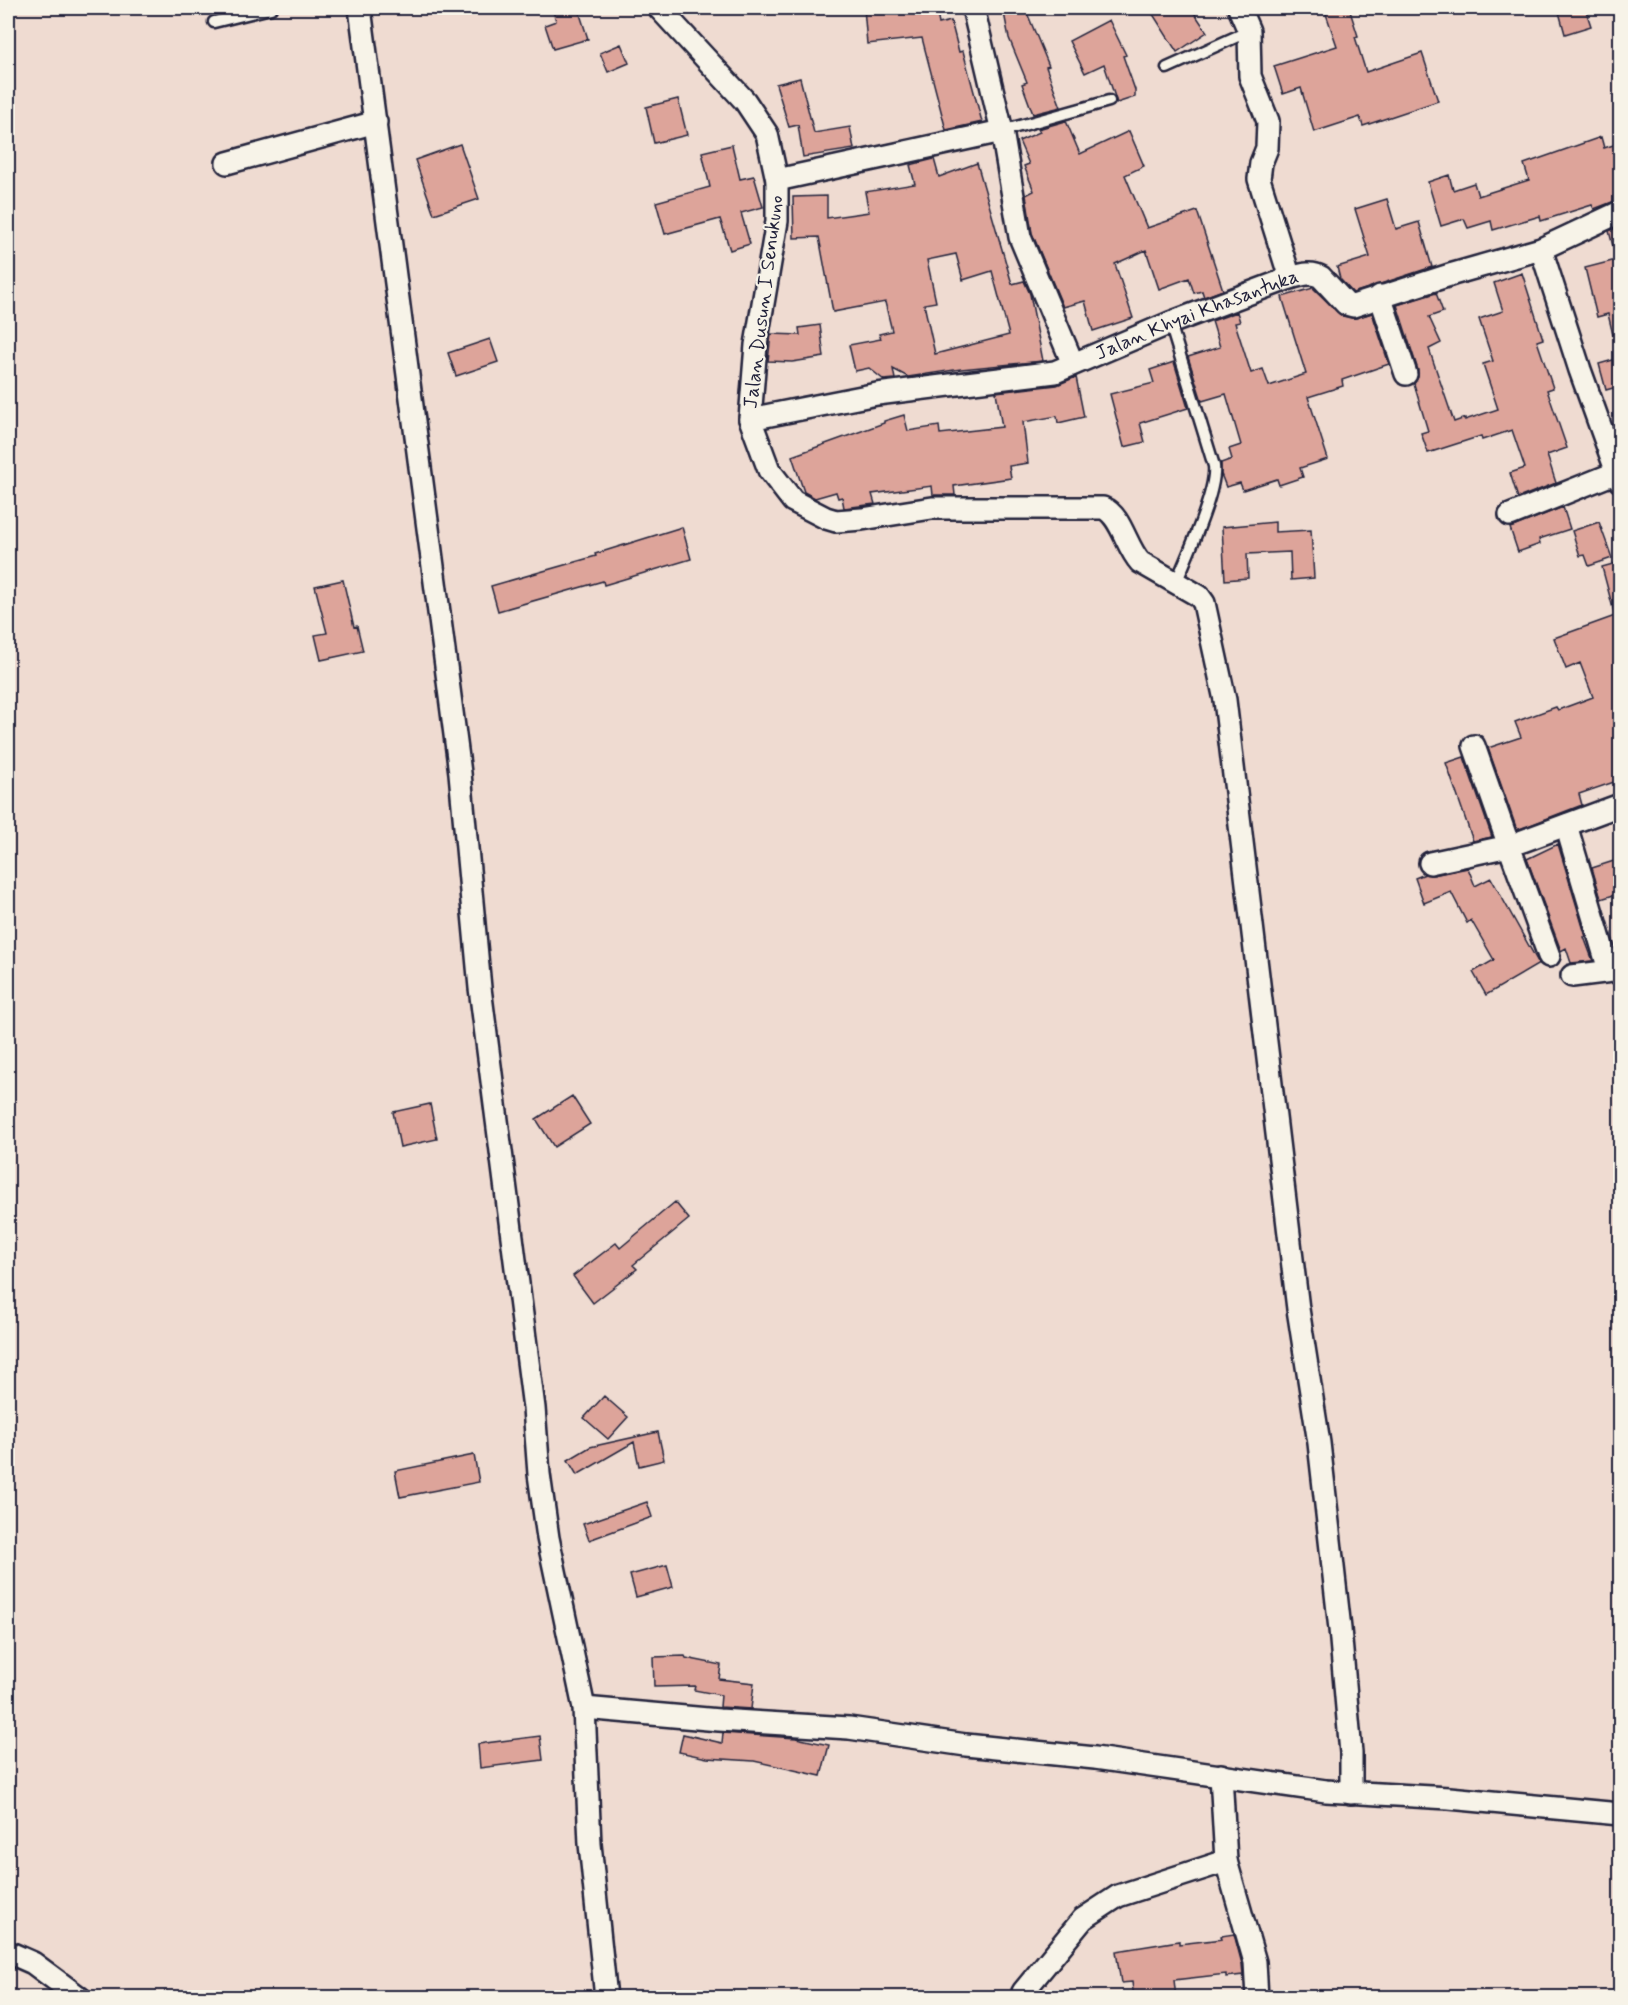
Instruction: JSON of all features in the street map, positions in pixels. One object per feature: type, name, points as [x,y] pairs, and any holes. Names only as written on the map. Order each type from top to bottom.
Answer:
[{"type":"street","points":[[360,8],[460,773],[479,976],[534,1408],[539,1474],[548,1539],[584,1708],[590,1844],[606,1998]]},
{"type":"street","name":"Jalan Dusun I Senukuno","points":[[659,8],[745,101],[767,134],[777,180],[777,221],[756,345],[750,419],[769,470],[794,501],[836,521],[932,508],[1103,508],[1113,514],[1140,562],[1199,596],[1204,603],[1226,700],[1296,1297],[1319,1443],[1341,1640],[1351,1753],[1352,1793]]},
{"type":"street","points":[[973,8],[1002,131],[1020,237],[1073,364]]},
{"type":"street","points":[[1239,8],[1249,31],[1250,76],[1268,122],[1267,148],[1261,163],[1259,178],[1290,278]]},
{"type":"street","points":[[227,163],[376,122]]},
{"type":"street","points":[[777,180],[1002,131]]},
{"type":"street","name":"Jalan Khyai Khasantuka","points":[[750,419],[877,394],[1055,372],[1170,323],[1306,274],[1316,274],[1349,306],[1541,249],[1620,212]]},
{"type":"street","points":[[1510,515],[1620,475],[1580,370],[1541,249]]},
{"type":"street","points":[[1380,296],[1406,374]]},
{"type":"street","points":[[1474,746],[1549,956]]},
{"type":"street","points":[[1430,863],[1509,846],[1620,805]]},
{"type":"street","points":[[1566,825],[1615,970],[1572,976]]},
{"type":"street","points":[[584,1708],[719,1720],[849,1728],[966,1745],[1095,1758],[1326,1791],[1449,1798],[1620,1814]]},
{"type":"street","points":[[1221,1775],[1226,1861],[1255,1962],[1257,1998]]},
{"type":"street","points":[[1023,1992],[1083,1919],[1118,1896],[1226,1861]]},
{"type":"street","points":[[8,1952],[33,1963],[80,1998]]},
{"type":"lane","points":[[214,22],[272,8]]},
{"type":"lane","points":[[1167,68],[1249,31]]},
{"type":"lane","points":[[1002,131],[1109,101]]},
{"type":"lane","points":[[1170,323],[1215,476],[1209,498],[1176,583]]},
{"type":"building","points":[[552,8],[578,8],[588,39],[553,49],[545,25],[556,21]]},
{"type":"building","points":[[864,8],[936,8],[939,24],[951,21],[959,52],[963,51],[982,122],[946,130],[922,38],[867,44]]},
{"type":"building","points":[[1003,8],[1025,8],[1049,66],[1046,67],[1061,107],[1033,114],[1022,84],[1027,82],[1009,38]]},
{"type":"building","points":[[1149,8],[1191,8],[1207,32],[1177,52]]},
{"type":"building","points":[[1324,8],[1349,8],[1366,72],[1422,53],[1438,101],[1363,126],[1360,117],[1314,132],[1301,88],[1283,94],[1274,66],[1337,46]]},
{"type":"building","points":[[1585,8],[1591,26],[1565,34],[1559,12]]},
{"type":"building","points":[[1109,20],[1126,55],[1123,56],[1135,90],[1135,97],[1117,103],[1104,64],[1085,73],[1069,41]]},
{"type":"building","points":[[621,44],[629,63],[608,72],[600,53]]},
{"type":"building","points":[[800,78],[814,133],[850,127],[854,149],[803,157],[798,125],[789,127],[776,84]]},
{"type":"building","points":[[678,99],[687,135],[654,143],[646,107]]},
{"type":"building","points":[[1066,121],[1080,154],[1129,131],[1144,166],[1125,175],[1147,228],[1197,211],[1223,290],[1204,297],[1202,291],[1194,293],[1189,278],[1159,289],[1146,250],[1115,264],[1133,318],[1093,331],[1085,301],[1063,307],[1032,233],[1026,195],[1034,191],[1024,166],[1029,164],[1019,141],[1040,132],[1038,129]]},
{"type":"building","points":[[1601,137],[1604,148],[1620,143],[1620,199],[1594,209],[1592,205],[1541,221],[1540,216],[1493,230],[1491,221],[1468,228],[1464,219],[1441,226],[1428,182],[1449,175],[1453,190],[1474,183],[1478,196],[1529,180],[1524,164]]},
{"type":"building","points":[[460,144],[479,199],[434,214],[415,160]]},
{"type":"building","points":[[732,145],[740,179],[754,176],[763,207],[741,213],[750,244],[730,250],[720,219],[665,234],[656,202],[710,187],[702,152]]},
{"type":"building","points":[[934,159],[939,177],[977,163],[1012,284],[1024,281],[1030,294],[1043,361],[908,377],[893,369],[895,379],[884,380],[869,368],[855,371],[849,345],[881,339],[879,334],[892,331],[885,302],[833,312],[819,237],[794,238],[793,197],[827,196],[827,218],[869,212],[865,192],[915,184],[910,165]],"holes":[[[956,254],[963,280],[992,271],[1009,335],[935,354],[924,304],[936,302],[927,260]]]},
{"type":"building","points":[[1387,199],[1396,229],[1419,222],[1432,267],[1353,293],[1340,279],[1337,267],[1370,257],[1355,209]]},
{"type":"building","points":[[1620,226],[1620,253],[1615,254],[1609,231]]},
{"type":"building","points":[[1620,259],[1620,342],[1615,343],[1608,314],[1597,317],[1585,268]]},
{"type":"building","points":[[1522,273],[1543,339],[1537,341],[1553,388],[1547,390],[1567,448],[1547,455],[1556,483],[1518,498],[1510,473],[1525,468],[1512,430],[1482,440],[1481,436],[1428,453],[1421,433],[1428,431],[1414,384],[1418,377],[1418,370],[1397,305],[1436,293],[1443,312],[1429,317],[1441,343],[1429,349],[1454,422],[1465,418],[1465,420],[1498,409],[1483,364],[1493,361],[1479,319],[1503,311],[1494,283]]},
{"type":"building","points":[[1313,288],[1342,316],[1356,318],[1372,313],[1389,364],[1342,380],[1343,386],[1308,397],[1328,459],[1300,468],[1303,477],[1279,485],[1277,479],[1243,490],[1240,483],[1226,487],[1221,474],[1221,463],[1232,459],[1229,449],[1241,445],[1226,394],[1202,401],[1188,357],[1220,347],[1212,321],[1237,312],[1240,322],[1235,323],[1251,373],[1263,369],[1269,386],[1306,374],[1282,297]]},
{"type":"building","points":[[820,325],[824,357],[792,362],[768,361],[771,334],[800,335],[799,328]]},
{"type":"building","points":[[490,339],[498,362],[456,376],[448,353]]},
{"type":"building","points":[[1620,358],[1620,386],[1606,390],[1599,364]]},
{"type":"building","points":[[1174,362],[1188,408],[1140,423],[1145,442],[1124,447],[1110,394],[1154,383],[1150,370]]},
{"type":"building","points":[[1076,377],[1084,417],[1058,423],[1057,416],[1023,422],[1028,463],[1009,466],[1011,478],[954,486],[955,495],[933,495],[932,486],[872,494],[875,504],[844,508],[842,497],[838,498],[836,492],[815,498],[804,492],[792,456],[904,415],[908,431],[939,426],[940,434],[1002,427],[996,392],[1057,385]]},
{"type":"building","points":[[1563,507],[1570,529],[1539,539],[1540,544],[1518,552],[1510,528]]},
{"type":"building","points":[[1275,522],[1275,532],[1311,530],[1314,578],[1291,580],[1290,552],[1247,554],[1248,578],[1225,580],[1222,527]]},
{"type":"building","points":[[1599,522],[1612,558],[1589,566],[1585,555],[1580,556],[1572,531]]},
{"type":"building","points":[[682,527],[691,559],[604,585],[603,581],[498,611],[491,586],[596,556],[595,554]]},
{"type":"building","points":[[1620,562],[1620,632],[1616,633],[1620,646],[1620,780],[1579,794],[1582,805],[1517,830],[1488,748],[1521,737],[1515,722],[1593,697],[1580,663],[1566,669],[1554,638],[1615,616],[1602,567]]},
{"type":"building","points":[[343,580],[354,627],[357,626],[363,651],[321,660],[315,635],[327,633],[315,586]]},
{"type":"building","points":[[1464,757],[1492,837],[1473,841],[1446,763]]},
{"type":"building","points":[[1558,844],[1593,961],[1571,963],[1566,948],[1561,951],[1527,859]]},
{"type":"building","points":[[1617,860],[1620,869],[1620,893],[1601,899],[1592,868]]},
{"type":"building","points":[[1468,868],[1475,886],[1491,878],[1539,964],[1486,995],[1473,972],[1494,960],[1471,920],[1467,923],[1451,892],[1424,903],[1415,878],[1425,874],[1433,875]]},
{"type":"building","points":[[572,1096],[590,1124],[554,1147],[536,1119]]},
{"type":"building","points":[[430,1104],[437,1139],[400,1147],[393,1112]]},
{"type":"building","points":[[675,1202],[689,1219],[633,1265],[637,1269],[593,1303],[573,1276],[616,1243],[620,1248]]},
{"type":"building","points":[[604,1396],[628,1417],[608,1439],[584,1418]]},
{"type":"building","points":[[658,1432],[664,1460],[639,1466],[634,1442],[577,1475],[568,1460],[590,1447]]},
{"type":"building","points":[[474,1455],[479,1482],[400,1497],[395,1471]]},
{"type":"building","points":[[647,1502],[652,1517],[589,1540],[583,1524]]},
{"type":"building","points":[[667,1565],[673,1587],[636,1597],[630,1575]]},
{"type":"building","points":[[685,1656],[721,1665],[719,1679],[754,1683],[751,1709],[720,1707],[721,1695],[694,1690],[695,1686],[654,1687],[653,1657]]},
{"type":"building","points":[[723,1733],[796,1738],[829,1745],[821,1776],[754,1761],[707,1758],[679,1752],[683,1734],[722,1743]]},
{"type":"building","points":[[540,1736],[543,1760],[480,1768],[478,1744]]},
{"type":"building","points":[[1234,1934],[1243,1975],[1226,1977],[1226,1974],[1174,1980],[1176,1998],[1134,1998],[1132,1982],[1121,1983],[1116,1951],[1179,1941],[1179,1944],[1222,1939],[1221,1936]]}]
